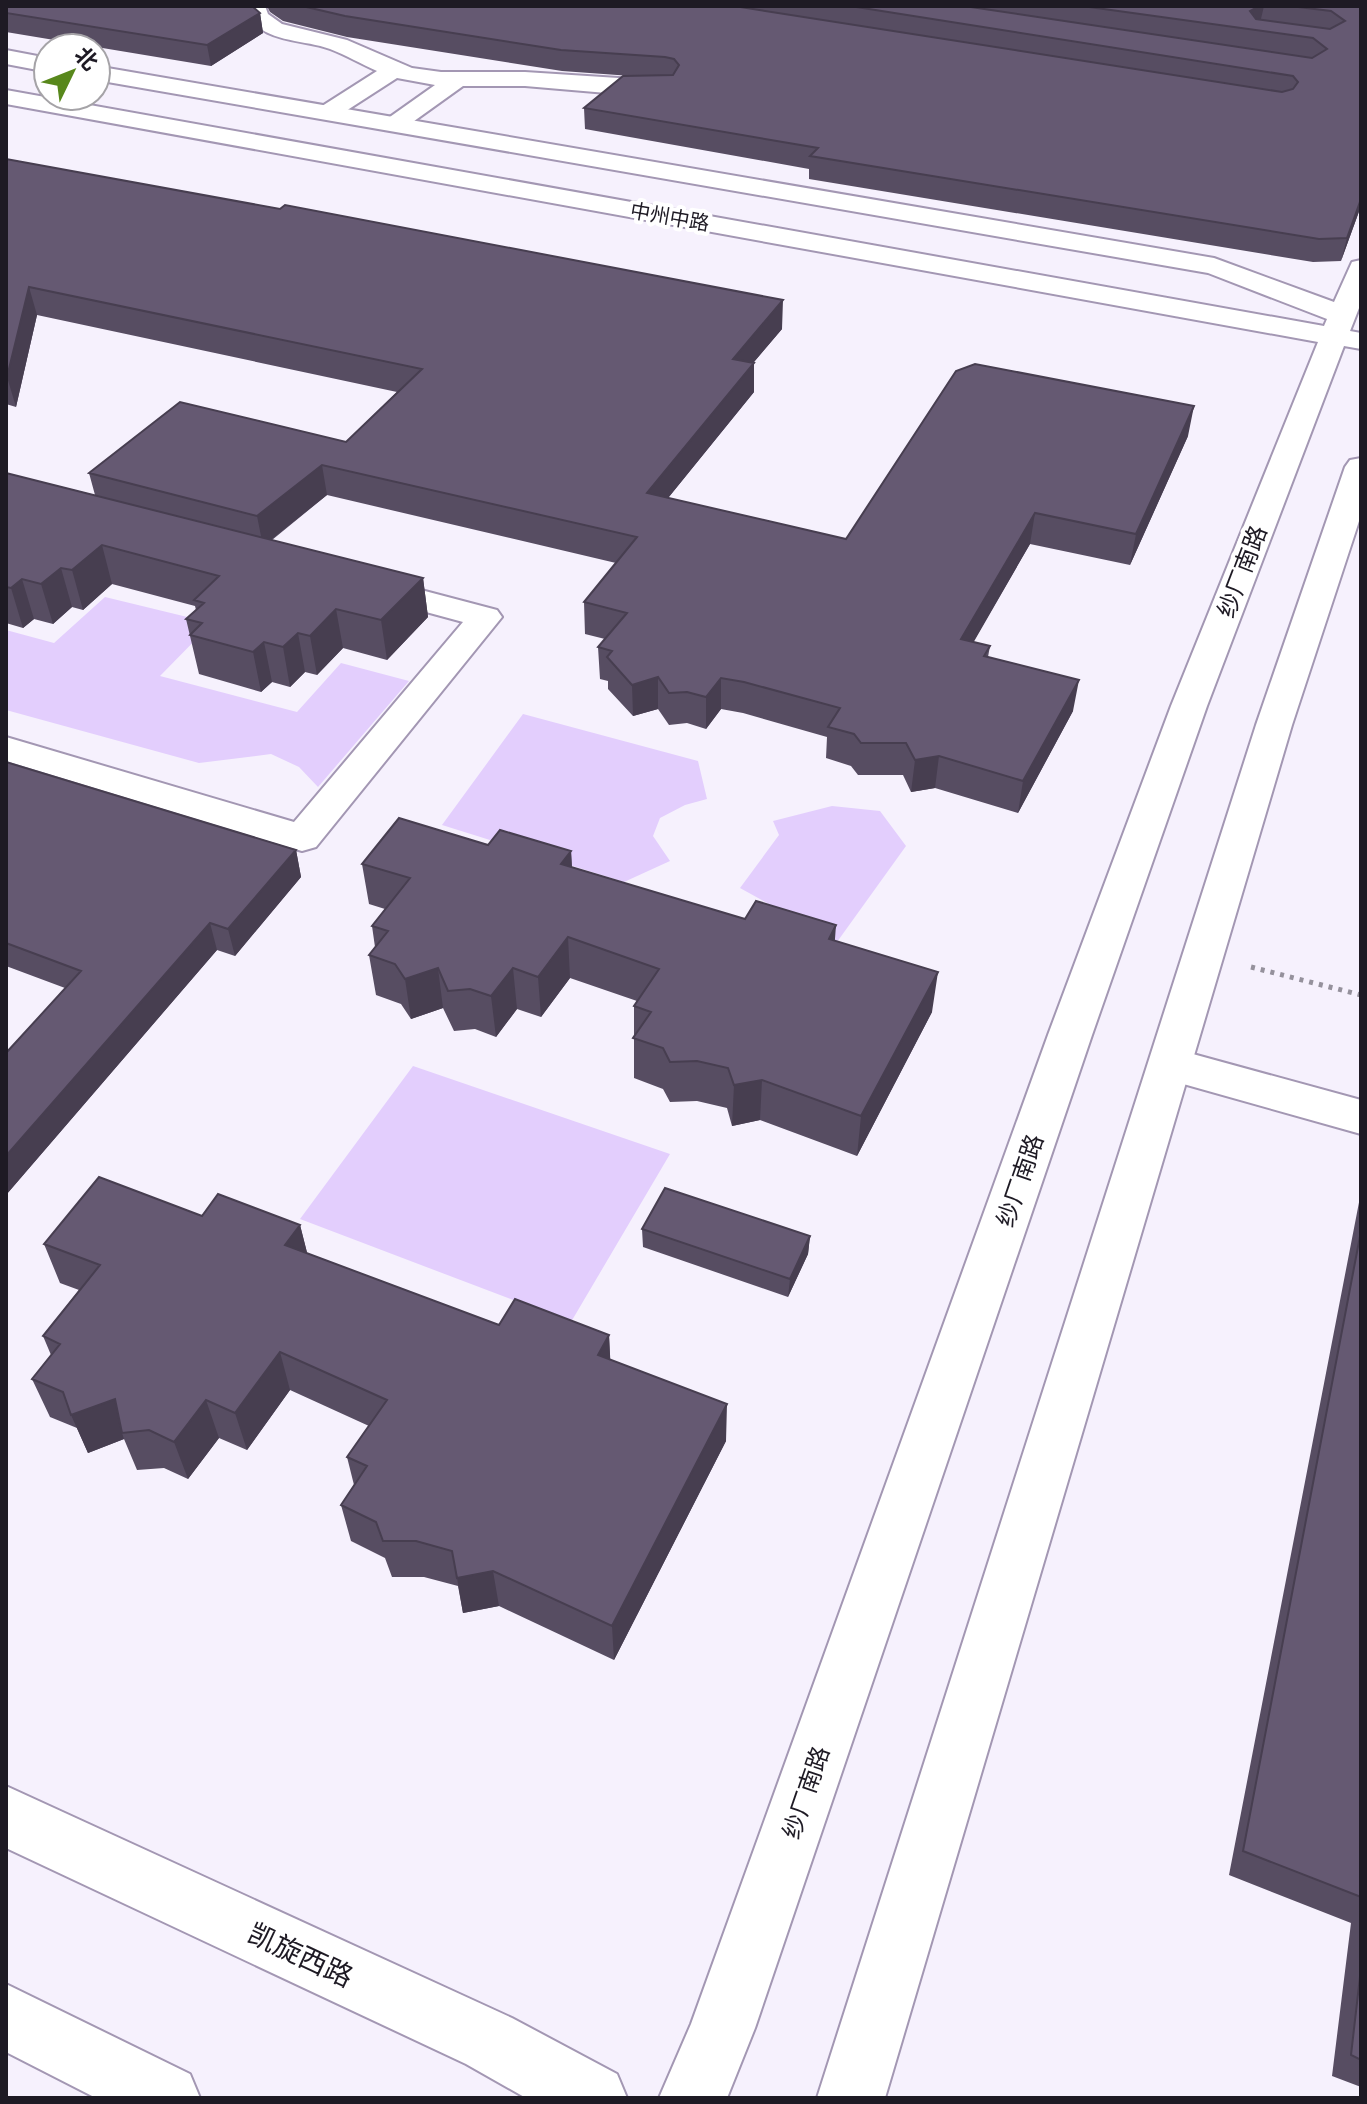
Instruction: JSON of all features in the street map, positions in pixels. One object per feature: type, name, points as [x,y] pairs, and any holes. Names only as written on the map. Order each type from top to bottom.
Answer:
[{"type":"main road","points":[[255,6],[256,15],[264,26],[331,42],[393,70],[457,80],[526,79],[637,90],[665,88]]},
{"type":"main road","points":[[6,57],[32,62]]},
{"type":"main road","points":[[327,113],[393,70]]},
{"type":"main road","points":[[6,74],[32,78]]},
{"type":"main road","name":"中州中路","points":[[112,76],[1214,266],[1350,327]]},
{"type":"main road","points":[[395,124],[457,80]]},
{"type":"main road","name":"中州中路","points":[[112,92],[425,144],[1350,327]]},
{"type":"main road","name":"中州中路","points":[[6,97],[779,236],[1350,327]]},
{"type":"main road","points":[[6,122],[348,184]]},
{"type":"main road","points":[[535,218],[779,236]]},
{"type":"main road","name":"纱厂南路","points":[[693,2098],[722,2028],[1070,1035],[1189,706],[1350,327],[1361,268]]},
{"type":"main road","points":[[1196,336],[1350,327]]},
{"type":"main road","points":[[851,2098],[1274,725],[1361,467]]},
{"type":"main road","points":[[6,749],[302,838],[485,617],[331,577]]},
{"type":"main road","points":[[1171,1064],[1361,1117]]},
{"type":"main road","name":"凯旋西路","points":[[6,1816],[489,2041],[593,2098]]},
{"type":"main road","points":[[6,2017],[166,2098]]},
{"type":"path","points":[[1204,955],[1361,995]]},
{"type":"shaded area","points":[[105,597],[212,623],[160,676],[297,712],[341,663],[409,681],[318,787],[299,767],[271,754],[199,763],[6,710],[6,630],[54,643]]},
{"type":"shaded area","points":[[523,714],[698,761],[707,799],[685,805],[660,818],[653,836],[670,861],[624,882],[442,825]]},
{"type":"shaded area","points":[[832,806],[880,811],[906,846],[837,942],[740,888],[779,835],[773,821]]},
{"type":"shaded area","points":[[413,1066],[670,1154],[571,1322],[300,1219]]},
{"type":"building","points":[[6,6],[252,6],[260,13],[207,45],[6,13]]},
{"type":"building","points":[[302,6],[734,6],[1282,92],[1293,89],[1298,82],[1293,76],[850,6],[964,6],[1312,58],[1327,49],[1313,38],[1082,6],[1259,6],[1250,11],[1256,19],[1330,29],[1345,21],[1331,11],[1290,6],[1361,6],[1361,199],[1347,238],[1319,239],[810,156],[818,148],[584,108],[623,76],[673,75],[679,65],[674,59],[561,50],[345,16]]},
{"type":"building","points":[[6,159],[280,209],[285,205],[783,300],[733,359],[754,363],[647,493],[846,539],[956,371],[975,364],[1194,406],[1136,534],[1035,513],[961,639],[990,646],[984,656],[1079,680],[1023,781],[939,756],[915,760],[906,743],[861,743],[854,734],[828,727],[840,708],[744,682],[721,678],[706,697],[687,692],[669,693],[658,677],[632,685],[607,657],[612,651],[598,647],[627,613],[584,602],[637,537],[322,465],[257,516],[89,473],[180,402],[346,442],[422,369],[29,287],[6,377]]},
{"type":"building","points":[[6,473],[423,578],[381,620],[336,609],[310,636],[298,633],[283,647],[264,642],[253,652],[190,635],[202,623],[186,619],[204,603],[194,600],[219,576],[102,545],[72,570],[61,568],[41,584],[22,579],[11,588],[6,587]]},
{"type":"building","points":[[6,762],[296,850],[228,929],[210,923],[6,1156],[6,1053],[81,971],[6,943]]},
{"type":"building","points":[[399,818],[488,845],[500,830],[571,851],[561,864],[745,919],[756,901],[836,925],[829,939],[938,972],[861,1116],[762,1080],[734,1085],[728,1068],[697,1061],[670,1062],[663,1048],[633,1038],[651,1012],[634,1006],[659,969],[568,937],[538,977],[513,968],[491,996],[470,989],[448,991],[438,968],[405,979],[395,964],[369,955],[388,931],[372,926],[410,878],[362,864]]},
{"type":"building","points":[[99,1177],[202,1216],[218,1194],[300,1225],[285,1245],[499,1325],[515,1299],[609,1335],[598,1355],[727,1404],[612,1626],[493,1571],[457,1578],[452,1551],[416,1541],[383,1541],[376,1522],[341,1505],[367,1466],[347,1457],[387,1400],[280,1352],[235,1413],[206,1400],[174,1442],[149,1430],[122,1433],[115,1399],[71,1415],[63,1392],[32,1379],[60,1344],[43,1336],[100,1265],[44,1244]]},
{"type":"building","points":[[665,1188],[810,1236],[790,1279],[642,1229]]},
{"type":"building","points":[[1361,1231],[1361,1897],[1243,1851]]},
{"type":"building","points":[[1361,1968],[1361,2060],[1351,2055]]}]
